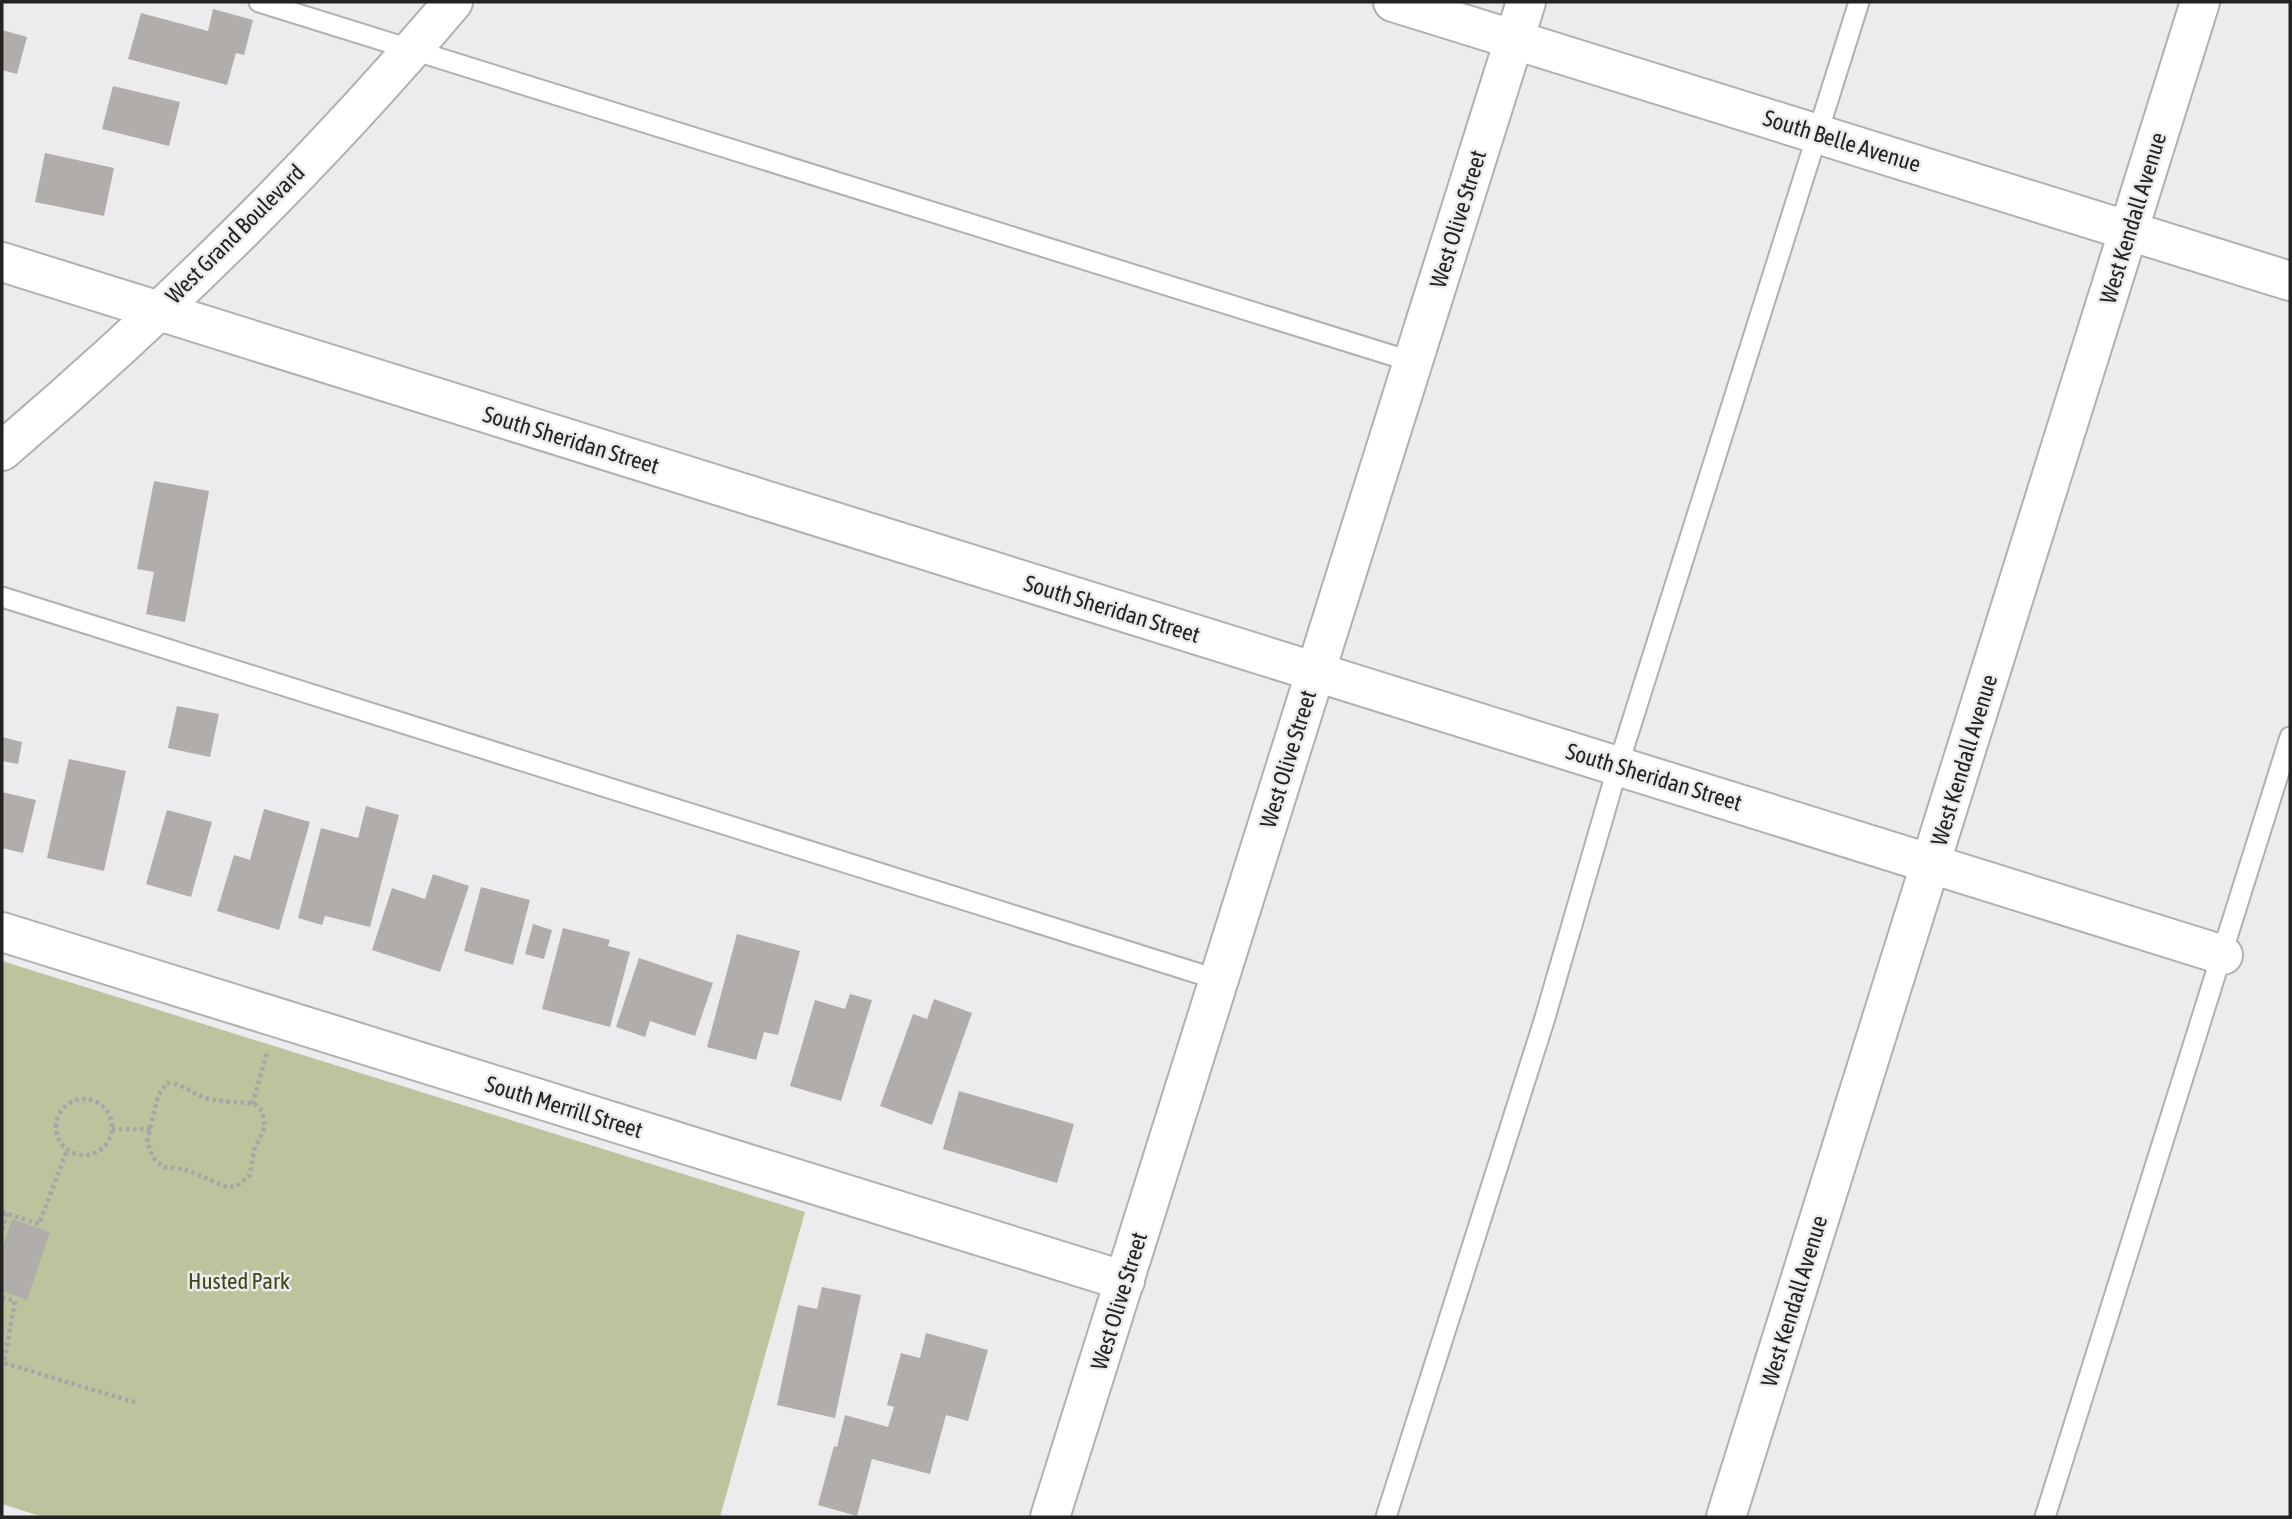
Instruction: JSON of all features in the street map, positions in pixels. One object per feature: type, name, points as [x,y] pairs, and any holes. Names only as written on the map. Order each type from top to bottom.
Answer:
[{"type":"street","name":"West Grand Boulevard","points":[[2,451],[60,402],[158,311],[297,174],[453,2]]},
{"type":"street","name":"South Belle Avenue","points":[[1393,2],[2290,281]]},
{"type":"street","name":"West Olive Street","points":[[1050,1517],[1526,2]]},
{"type":"street","name":"West Kendall Avenue","points":[[1726,1517],[2200,2]]},
{"type":"street","name":"South Sheridan Street","points":[[2,262],[2223,955]]},
{"type":"street","name":"South Merrill Street","points":[[2,932],[1125,1281]]},
{"type":"lane","points":[[259,2],[1413,362]]},
{"type":"lane","points":[[1386,1517],[1544,1021],[1618,766],[1859,2]]},
{"type":"lane","points":[[2,597],[1219,980]]},
{"type":"lane","points":[[2045,1517],[2290,737]]},
{"type":"path","points":[[252,1104],[268,1052]]},
{"type":"path","points":[[167,1083],[182,1084],[210,1099],[252,1104],[262,1111],[265,1127],[254,1150],[250,1175],[237,1186],[227,1187],[184,1169],[164,1167],[150,1152],[147,1142],[158,1096],[167,1083]]},
{"type":"path","points":[[86,1098],[95,1100],[109,1113],[112,1129],[109,1141],[103,1149],[94,1153],[75,1154],[67,1150],[57,1135],[57,1117],[69,1103],[86,1098]]},
{"type":"path","points":[[112,1129],[151,1129]]},
{"type":"path","points":[[2,1230],[5,1212],[39,1224],[67,1150]]},
{"type":"path","points":[[2,1297],[15,1301],[4,1363],[137,1403]]},
{"type":"path","points":[[2,1341],[9,1344]]},
{"type":"green space","name":"Husted Park","points":[[2,961],[805,1212],[720,1517],[43,1517],[2,1504]]},
{"type":"building","points":[[213,9],[253,20],[244,55],[236,53],[227,85],[128,59],[141,13],[208,31]]},
{"type":"building","points":[[2,30],[27,37],[17,74],[2,70]]},
{"type":"building","points":[[113,86],[180,102],[169,146],[102,129]]},
{"type":"building","points":[[45,153],[114,168],[104,216],[35,202]]},
{"type":"building","points":[[154,481],[209,491],[185,622],[146,614],[154,572],[137,569]]},
{"type":"building","points":[[177,706],[219,714],[210,757],[168,748]]},
{"type":"building","points":[[2,737],[22,742],[18,764],[2,761]]},
{"type":"building","points":[[69,759],[126,771],[104,871],[47,858]]},
{"type":"building","points":[[2,792],[36,800],[23,853],[2,848]]},
{"type":"building","points":[[366,806],[399,815],[370,927],[325,916],[322,925],[298,918],[321,828],[358,838]]},
{"type":"building","points":[[264,809],[310,822],[279,930],[217,911],[234,855],[250,860]]},
{"type":"building","points":[[167,810],[212,822],[191,897],[146,884]]},
{"type":"building","points":[[433,874],[469,886],[440,972],[372,950],[392,888],[425,899]]},
{"type":"building","points":[[481,887],[530,900],[513,965],[464,951]]},
{"type":"building","points":[[533,924],[552,930],[544,959],[525,954]]},
{"type":"building","points":[[563,928],[610,940],[608,946],[630,952],[610,1027],[542,1009]]},
{"type":"building","points":[[737,934],[800,951],[778,1035],[764,1032],[756,1060],[707,1047]]},
{"type":"building","points":[[639,958],[713,983],[695,1036],[650,1021],[645,1037],[616,1027]]},
{"type":"building","points":[[850,994],[872,1000],[841,1101],[790,1086],[815,1000],[845,1009]]},
{"type":"building","points":[[934,999],[972,1013],[932,1125],[880,1106],[913,1014],[927,1019]]},
{"type":"building","points":[[959,1091],[1074,1124],[1057,1183],[943,1149]]},
{"type":"building","points":[[12,1219],[50,1232],[27,1300],[2,1291],[2,1250]]},
{"type":"building","points":[[822,1287],[861,1295],[835,1418],[777,1405],[798,1305],[817,1309]]},
{"type":"building","points":[[926,1333],[988,1350],[968,1421],[946,1415],[930,1474],[872,1459],[857,1516],[818,1505],[845,1415],[888,1427],[894,1407],[887,1405],[901,1353],[920,1358]]}]
